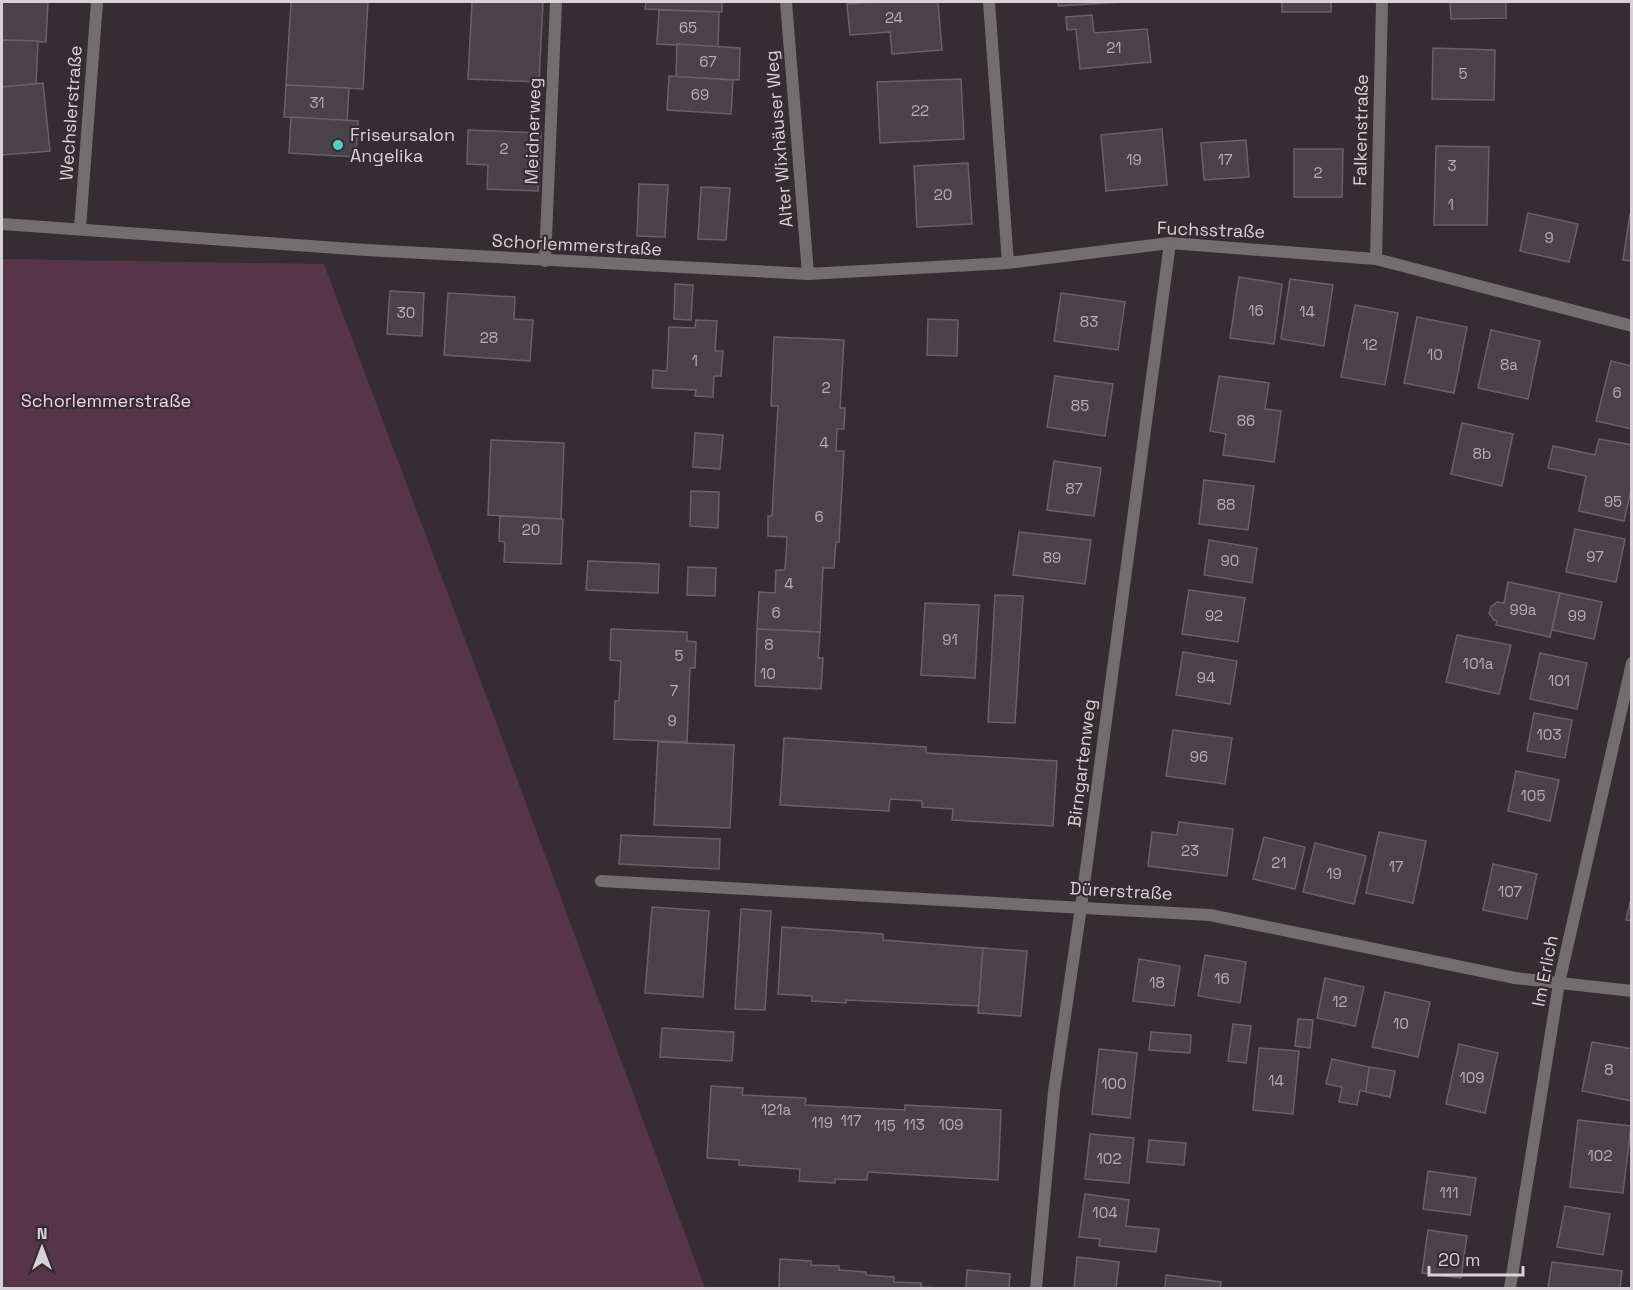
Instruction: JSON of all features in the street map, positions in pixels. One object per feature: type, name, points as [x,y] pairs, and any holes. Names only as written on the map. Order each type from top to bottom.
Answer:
[{"type":"street","name":"Wechslerstraße","points":[[80,228],[97,2]]},
{"type":"street","name":"Meidnerweg","points":[[545,261],[556,2]]},
{"type":"street","name":"Alter Wixhäuser Weg","points":[[786,2],[808,274]]},
{"type":"street","points":[[989,2],[1008,263]]},
{"type":"street","name":"Falkenstraße","points":[[1376,259],[1382,2]]},
{"type":"street","name":"Schorlemmerstraße","points":[[2,224],[366,250],[808,274],[1008,263]]},
{"type":"street","name":"Fuchsstraße","points":[[1008,263],[1170,243],[1376,259],[1632,326]]},
{"type":"street","name":"Birngartenweg","points":[[1036,1288],[1054,1091],[1081,907],[1170,243]]},
{"type":"street","name":"Im Erlich","points":[[1510,1288],[1559,983],[1632,663]]},
{"type":"street","name":"Dürerstraße","points":[[601,881],[1210,915],[1515,978],[1632,991]]},
{"type":"green space","points":[[2,259],[324,264],[705,1288],[2,1288]]},
{"type":"building","points":[[2,2],[48,2],[46,42],[2,40]]},
{"type":"building","points":[[291,2],[368,2],[363,89],[286,85]]},
{"type":"building","points":[[472,2],[543,2],[539,82],[468,79]]},
{"type":"building","points":[[646,2],[722,2],[722,12],[645,9]]},
{"type":"building","points":[[938,2],[942,50],[892,54],[890,32],[850,35],[847,4]]},
{"type":"building","points":[[1058,2],[1124,2],[1058,6]]},
{"type":"building","points":[[1282,2],[1331,2],[1331,12],[1282,12]]},
{"type":"building","points":[[1450,2],[1506,2],[1506,18],[1451,19]]},
{"type":"building","points":[[659,10],[719,12],[718,47],[657,44]]},
{"type":"building","points":[[1092,15],[1094,33],[1147,29],[1151,62],[1080,69],[1076,29],[1067,30],[1066,17]]},
{"type":"building","points":[[2,40],[38,41],[36,84],[2,87]]},
{"type":"building","points":[[677,44],[740,48],[739,80],[676,77]]},
{"type":"building","points":[[1433,48],[1495,50],[1494,100],[1432,99]]},
{"type":"building","points":[[669,76],[733,80],[731,114],[667,110]]},
{"type":"building","points":[[961,79],[964,139],[880,143],[877,82]]},
{"type":"building","points":[[43,83],[50,151],[2,155],[2,87]]},
{"type":"building","points":[[286,85],[349,88],[347,121],[284,117]]},
{"type":"building","points":[[291,117],[358,121],[356,157],[289,153]]},
{"type":"building","points":[[1162,129],[1167,185],[1106,191],[1101,135]]},
{"type":"building","points":[[468,130],[541,133],[538,191],[487,189],[488,165],[467,164]]},
{"type":"building","points":[[1246,140],[1249,177],[1204,180],[1201,143]]},
{"type":"building","points":[[1436,146],[1489,147],[1487,225],[1434,225]]},
{"type":"building","points":[[1294,149],[1343,149],[1342,197],[1294,197]]},
{"type":"building","points":[[968,163],[972,224],[917,227],[914,166]]},
{"type":"building","points":[[639,184],[668,185],[665,237],[637,236]]},
{"type":"building","points":[[701,187],[730,188],[726,240],[698,239]]},
{"type":"building","points":[[1528,213],[1578,224],[1569,262],[1520,251]]},
{"type":"building","points":[[1630,214],[1632,214],[1632,261],[1623,260]]},
{"type":"building","points":[[1239,277],[1282,284],[1274,344],[1230,338]]},
{"type":"building","points":[[1290,279],[1333,285],[1324,346],[1281,339]]},
{"type":"building","points":[[675,284],[693,285],[691,320],[674,319]]},
{"type":"building","points":[[390,291],[424,293],[422,336],[387,334]]},
{"type":"building","points":[[448,293],[515,297],[514,319],[533,320],[530,361],[444,355]]},
{"type":"building","points":[[1061,293],[1125,302],[1118,350],[1054,341]]},
{"type":"building","points":[[1355,305],[1398,313],[1385,385],[1341,377]]},
{"type":"building","points":[[1417,317],[1467,327],[1454,393],[1404,383]]},
{"type":"building","points":[[928,319],[958,320],[957,356],[927,355]]},
{"type":"building","points":[[696,320],[717,321],[715,351],[723,351],[721,376],[714,376],[713,397],[695,396],[696,390],[652,388],[653,370],[667,371],[669,327],[695,328]]},
{"type":"building","points":[[1491,330],[1540,341],[1528,399],[1478,388]]},
{"type":"building","points":[[774,337],[844,340],[840,408],[845,408],[844,429],[837,429],[836,451],[844,451],[839,542],[836,542],[834,568],[823,568],[820,632],[757,629],[759,592],[775,593],[776,570],[785,570],[787,537],[768,536],[768,516],[772,516],[778,406],[771,406]]},
{"type":"building","points":[[1611,361],[1632,366],[1632,429],[1596,421]]},
{"type":"building","points":[[1055,376],[1113,384],[1105,436],[1047,427]]},
{"type":"building","points":[[1219,376],[1269,383],[1265,409],[1281,411],[1274,462],[1223,455],[1226,434],[1210,431]]},
{"type":"building","points":[[1462,423],[1513,434],[1502,486],[1451,474]]},
{"type":"building","points":[[695,433],[723,435],[720,469],[693,467]]},
{"type":"building","points":[[1599,439],[1632,445],[1632,486],[1624,521],[1579,511],[1586,476],[1548,468],[1553,446],[1595,455]]},
{"type":"building","points":[[491,440],[564,443],[561,519],[488,515]]},
{"type":"building","points":[[1054,461],[1101,468],[1094,516],[1047,510]]},
{"type":"building","points":[[1204,480],[1254,486],[1248,530],[1199,524]]},
{"type":"building","points":[[691,491],[719,492],[718,528],[690,526]]},
{"type":"building","points":[[500,516],[563,519],[561,564],[504,562],[505,542],[499,541]]},
{"type":"building","points":[[1575,529],[1625,539],[1616,582],[1566,572]]},
{"type":"building","points":[[1019,532],[1091,540],[1085,584],[1013,575]]},
{"type":"building","points":[[1209,540],[1257,548],[1252,583],[1204,575]]},
{"type":"building","points":[[588,561],[659,564],[658,593],[586,590]]},
{"type":"building","points":[[688,567],[716,568],[715,596],[687,595]]},
{"type":"building","points":[[1508,582],[1560,593],[1550,637],[1496,625],[1497,621],[1489,613],[1491,607],[1497,602],[1504,603]]},
{"type":"building","points":[[1189,590],[1245,598],[1238,642],[1182,634]]},
{"type":"building","points":[[1560,593],[1602,602],[1594,639],[1552,630]]},
{"type":"building","points":[[995,595],[1023,596],[1015,723],[988,722]]},
{"type":"building","points":[[925,603],[979,605],[975,678],[921,675]]},
{"type":"building","points":[[611,629],[687,632],[687,641],[696,642],[695,668],[690,668],[687,742],[614,739],[615,701],[619,701],[621,661],[610,660]]},
{"type":"building","points":[[757,629],[820,632],[818,658],[823,658],[821,689],[755,686]]},
{"type":"building","points":[[1457,635],[1511,645],[1499,694],[1446,682]]},
{"type":"building","points":[[1183,652],[1237,661],[1230,704],[1176,695]]},
{"type":"building","points":[[1540,653],[1587,663],[1577,709],[1530,699]]},
{"type":"building","points":[[1534,713],[1572,720],[1565,758],[1527,751]]},
{"type":"building","points":[[1173,730],[1232,738],[1225,784],[1166,776]]},
{"type":"building","points":[[784,738],[926,747],[926,753],[1057,761],[1053,826],[952,820],[953,809],[922,807],[922,801],[890,799],[889,811],[780,805]]},
{"type":"building","points":[[658,742],[734,745],[730,828],[654,825]]},
{"type":"building","points":[[1516,771],[1559,780],[1550,821],[1508,811]]},
{"type":"building","points":[[1179,822],[1233,829],[1227,876],[1148,866],[1152,832],[1177,835]]},
{"type":"building","points":[[1379,832],[1426,841],[1413,903],[1366,893]]},
{"type":"building","points":[[621,835],[720,839],[719,869],[619,864]]},
{"type":"building","points":[[1264,837],[1305,847],[1295,889],[1253,879]]},
{"type":"building","points":[[1315,843],[1366,856],[1354,904],[1303,892]]},
{"type":"building","points":[[1493,864],[1537,874],[1527,919],[1483,910]]},
{"type":"building","points":[[1632,895],[1632,921],[1626,920]]},
{"type":"building","points":[[652,907],[709,911],[703,997],[645,993]]},
{"type":"building","points":[[741,909],[771,911],[765,1010],[735,1009]]},
{"type":"building","points":[[782,927],[883,934],[883,940],[983,948],[979,1006],[846,1000],[846,1003],[812,1001],[812,996],[778,994]]},
{"type":"building","points":[[983,948],[1027,951],[1021,1016],[978,1013]]},
{"type":"building","points":[[1205,955],[1246,962],[1240,1003],[1198,996]]},
{"type":"building","points":[[1139,959],[1180,966],[1174,1006],[1133,1001]]},
{"type":"building","points":[[1325,978],[1364,987],[1355,1026],[1317,1018]]},
{"type":"building","points":[[1385,992],[1430,1002],[1418,1057],[1372,1047]]},
{"type":"building","points":[[1298,1019],[1313,1020],[1310,1048],[1295,1046]]},
{"type":"building","points":[[1233,1024],[1251,1026],[1246,1063],[1228,1061]]},
{"type":"building","points":[[662,1028],[734,1032],[732,1061],[660,1057]]},
{"type":"building","points":[[1151,1032],[1191,1035],[1190,1053],[1149,1050]]},
{"type":"building","points":[[1592,1042],[1632,1049],[1632,1101],[1582,1091]]},
{"type":"building","points":[[1459,1044],[1498,1053],[1485,1113],[1446,1104]]},
{"type":"building","points":[[1259,1048],[1299,1051],[1293,1114],[1253,1110]]},
{"type":"building","points":[[1099,1049],[1137,1053],[1130,1118],[1092,1114]]},
{"type":"building","points":[[1332,1059],[1369,1067],[1366,1092],[1360,1090],[1357,1105],[1339,1102],[1342,1087],[1326,1084]]},
{"type":"building","points":[[1369,1067],[1395,1071],[1390,1097],[1366,1092]]},
{"type":"building","points":[[711,1086],[743,1088],[742,1095],[806,1098],[805,1105],[905,1110],[905,1105],[1001,1110],[998,1180],[868,1172],[867,1180],[835,1179],[835,1183],[799,1181],[800,1169],[739,1165],[739,1160],[707,1158]]},
{"type":"building","points":[[1578,1120],[1631,1126],[1623,1193],[1570,1187]]},
{"type":"building","points":[[1090,1134],[1134,1138],[1129,1183],[1085,1179]]},
{"type":"building","points":[[1149,1140],[1186,1143],[1184,1165],[1147,1162]]},
{"type":"building","points":[[1428,1171],[1476,1178],[1470,1215],[1423,1209]]},
{"type":"building","points":[[1085,1194],[1129,1200],[1126,1226],[1159,1229],[1156,1252],[1099,1246],[1100,1239],[1079,1237]]},
{"type":"building","points":[[1565,1206],[1610,1214],[1603,1255],[1557,1247]]},
{"type":"building","points":[[1428,1230],[1467,1236],[1461,1278],[1422,1273]]},
{"type":"building","points":[[1077,1257],[1119,1262],[1116,1288],[1074,1288]]},
{"type":"building","points":[[780,1259],[811,1261],[811,1265],[839,1266],[839,1270],[894,1277],[894,1282],[921,1283],[921,1287],[943,1288],[779,1288]]},
{"type":"building","points":[[1552,1262],[1622,1271],[1620,1288],[1548,1288]]},
{"type":"building","points":[[967,1270],[1010,1274],[1009,1288],[966,1288]]},
{"type":"building","points":[[1166,1275],[1221,1282],[1220,1288],[1165,1288]]},
{"type":"place","name":"Friseursalon Angelika","points":[[338,145]]}]
